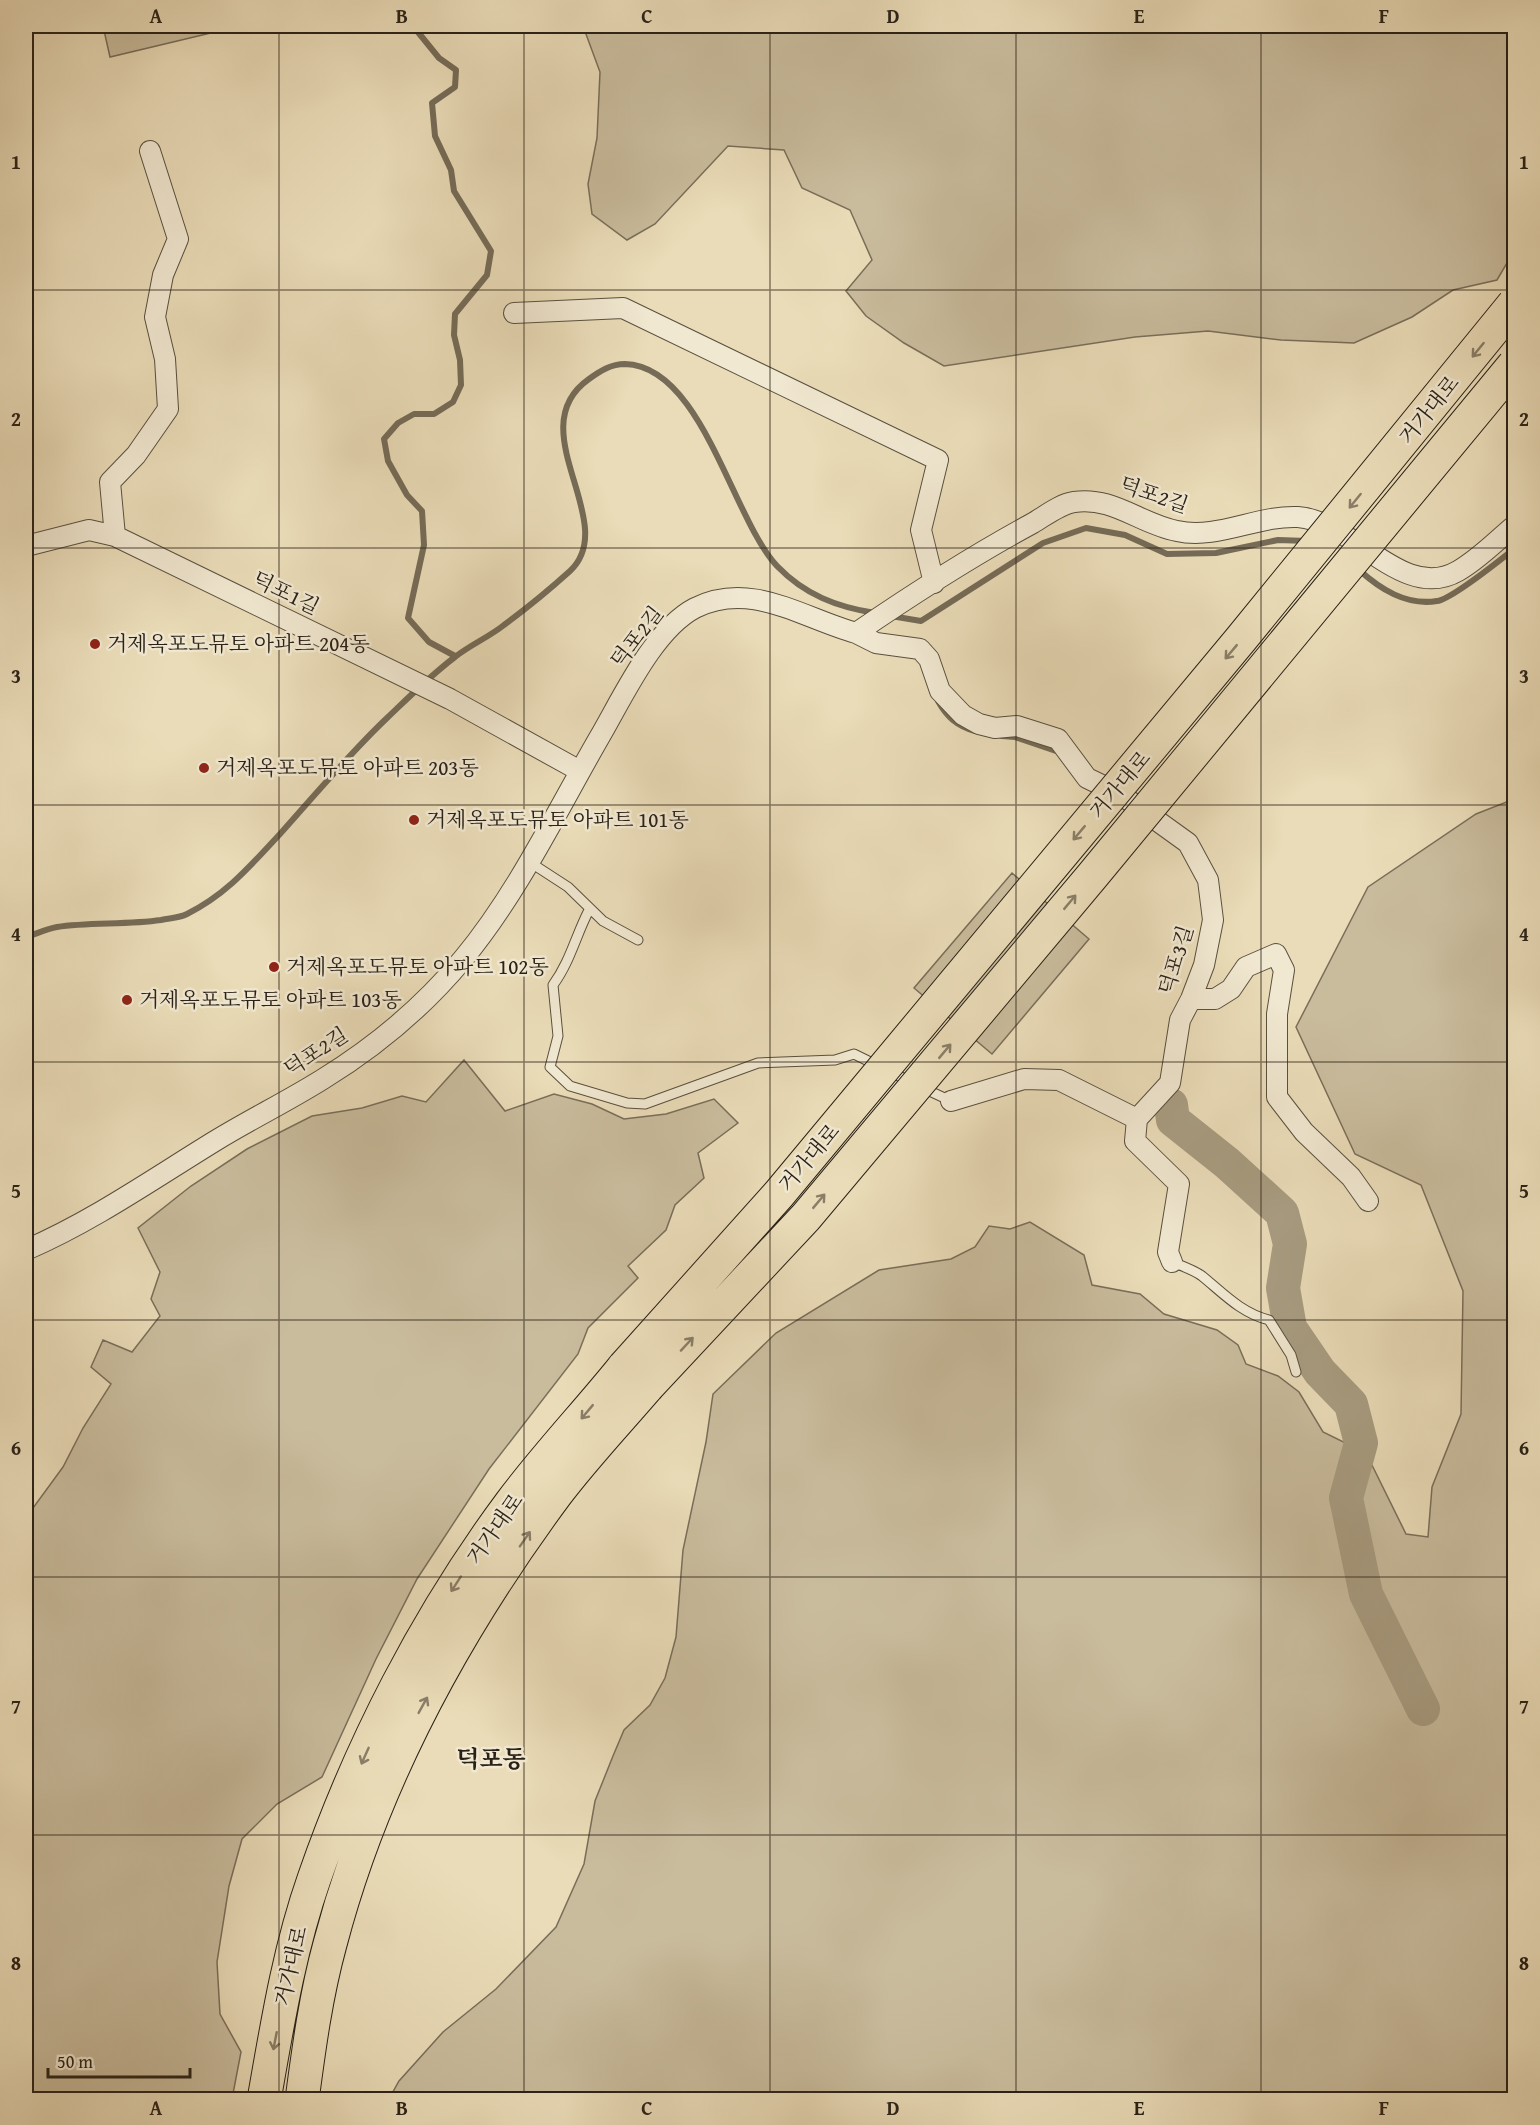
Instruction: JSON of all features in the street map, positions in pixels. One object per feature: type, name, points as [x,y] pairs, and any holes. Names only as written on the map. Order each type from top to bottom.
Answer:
[{"type":"highway","name":"거가대로","points":[[302,2100],[316,2005],[330,1944],[356,1860],[382,1791],[415,1718],[476,1610],[636,1377],[786,1185],[1241,639],[1515,304]]},
{"type":"highway","name":"거가대로","points":[[264,2100],[282,2000],[313,1879],[378,1725],[412,1659],[455,1585],[499,1521],[636,1377],[806,1217],[1101,866],[1515,365]]},
{"type":"highway","points":[[319,2100],[335,2002],[363,1887],[363,1869],[356,1860]]},
{"type":"street","points":[[115,536],[110,482],[136,455],[168,410],[165,358],[155,316],[163,275],[178,239],[150,151]]},
{"type":"street","points":[[514,313],[623,308],[938,460],[921,530],[934,583]]},
{"type":"street","name":"덕포2길","points":[[26,1250],[61,1235],[117,1203],[218,1140],[325,1078],[394,1029],[434,992],[464,957],[528,861],[629,685],[660,639],[692,610],[713,600],[749,597],[773,602],[824,624],[856,633],[1012,534],[1071,502],[1095,501],[1116,506],[1176,531],[1197,534],[1296,517],[1320,520],[1353,539],[1397,570],[1418,577],[1436,579],[1456,572],[1515,526]]},
{"type":"street","name":"덕포1길","points":[[26,546],[89,530],[115,536],[450,699],[580,771]]},
{"type":"street","name":"덕포3길","points":[[856,633],[876,643],[920,649],[929,659],[940,691],[963,716],[979,724],[995,728],[1017,726],[1058,739],[1087,778],[1120,794],[1188,843],[1208,880],[1212,920],[1204,964],[1191,999],[1180,1020],[1170,1083],[1137,1119]]},
{"type":"street","points":[[1191,999],[1215,999],[1232,989],[1246,967],[1276,954],[1284,969],[1277,1014],[1277,1097],[1304,1132],[1351,1177],[1368,1202]]},
{"type":"street","points":[[951,1101],[1024,1079],[1059,1080],[1137,1119],[1135,1141],[1179,1184],[1168,1252],[1172,1262]]},
{"type":"lane","points":[[528,861],[568,887],[589,910],[603,921],[638,940]]},
{"type":"lane","points":[[589,910],[579,929],[565,969],[553,985],[558,1036],[550,1067],[570,1086],[627,1103],[645,1104],[758,1064],[835,1060],[854,1054],[951,1101]]},
{"type":"lane","points":[[1172,1262],[1200,1274],[1221,1294],[1256,1316],[1269,1320],[1291,1355],[1296,1372]]},
{"type":"shaded area","points":[[103,26],[240,26],[110,57]]},
{"type":"shaded area","points":[[583,26],[1514,26],[1514,251],[1497,280],[1453,290],[1412,317],[1354,343],[1281,340],[1208,331],[1135,337],[944,366],[904,343],[866,316],[846,291],[872,260],[850,210],[802,188],[784,150],[728,146],[655,224],[627,240],[592,214],[588,184],[597,138],[600,72]]},
{"type":"shaded area","points":[[1514,799],[1514,2099],[389,2099],[399,2081],[443,2032],[496,1989],[556,1927],[584,1864],[595,1801],[624,1730],[650,1705],[665,1678],[676,1637],[683,1550],[706,1442],[713,1394],[776,1333],[879,1270],[951,1259],[975,1247],[989,1226],[1010,1229],[1030,1222],[1084,1255],[1092,1285],[1140,1294],[1164,1314],[1217,1330],[1238,1345],[1246,1364],[1278,1376],[1299,1392],[1323,1432],[1366,1453],[1406,1534],[1428,1537],[1432,1487],[1461,1414],[1463,1291],[1421,1185],[1355,1154],[1296,1027],[1368,887],[1476,814]]},
{"type":"shaded area","points":[[1012,873],[1089,939],[992,1054],[914,988]]},
{"type":"shaded area","points":[[464,1060],[505,1111],[554,1094],[592,1104],[624,1119],[666,1114],[714,1099],[738,1123],[698,1153],[704,1178],[675,1205],[666,1230],[628,1266],[638,1278],[588,1328],[578,1354],[489,1469],[417,1579],[376,1659],[322,1777],[277,1804],[242,1839],[229,1886],[217,1962],[220,2014],[241,2052],[232,2099],[154,2100],[154,2097],[138,2097],[26,2099],[26,1539],[33,1508],[63,1467],[83,1428],[111,1384],[91,1367],[103,1340],[132,1352],[160,1316],[151,1299],[160,1272],[138,1228],[191,1186],[247,1149],[312,1116],[362,1108],[402,1096],[426,1102]]},
{"type":"waterway","points":[[413,26],[439,58],[456,70],[455,87],[432,103],[435,136],[451,170],[454,191],[491,251],[487,275],[455,314],[454,335],[460,360],[461,385],[453,402],[434,414],[414,414],[398,423],[384,439],[388,461],[407,495],[422,511],[424,545],[408,618],[429,642],[455,656]]},
{"type":"waterway","points":[[26,937],[57,927],[148,922],[178,917],[214,898],[248,868],[359,746],[437,671],[521,612],[570,571],[583,551],[585,527],[565,449],[563,423],[570,400],[589,379],[610,367],[625,364],[652,371],[675,390],[695,416],[761,544],[777,566],[799,585],[822,598],[875,613]]},
{"type":"waterway","points":[[891,616],[921,621],[1043,543],[1086,528],[1125,535],[1167,554],[1216,553],[1278,540],[1308,541]]},
{"type":"waterway","points":[[1358,569],[1375,583],[1394,594],[1415,601],[1437,601],[1464,587],[1514,549]]},
{"type":"waterway","points":[[938,701],[953,720],[975,731]]},
{"type":"waterway","points":[[1002,736],[1015,737],[1056,751]]},
{"type":"waterway","points":[[1171,1105],[1173,1120],[1227,1163],[1282,1213],[1290,1244],[1283,1288],[1290,1328],[1320,1372],[1351,1404],[1361,1443],[1346,1498],[1366,1594],[1423,1709]]},
{"type":"place","name":"거제옥포도뮤토 아파트 204동","points":[[95,644]]},
{"type":"place","name":"거제옥포도뮤토 아파트 203동","points":[[204,768]]},
{"type":"place","name":"거제옥포도뮤토 아파트 101동","points":[[414,820]]},
{"type":"place","name":"거제옥포도뮤토 아파트 102동","points":[[274,967]]},
{"type":"place","name":"거제옥포도뮤토 아파트 103동","points":[[127,1000]]},
{"type":"district","name":"덕포동","points":[[491,1759]]}]
